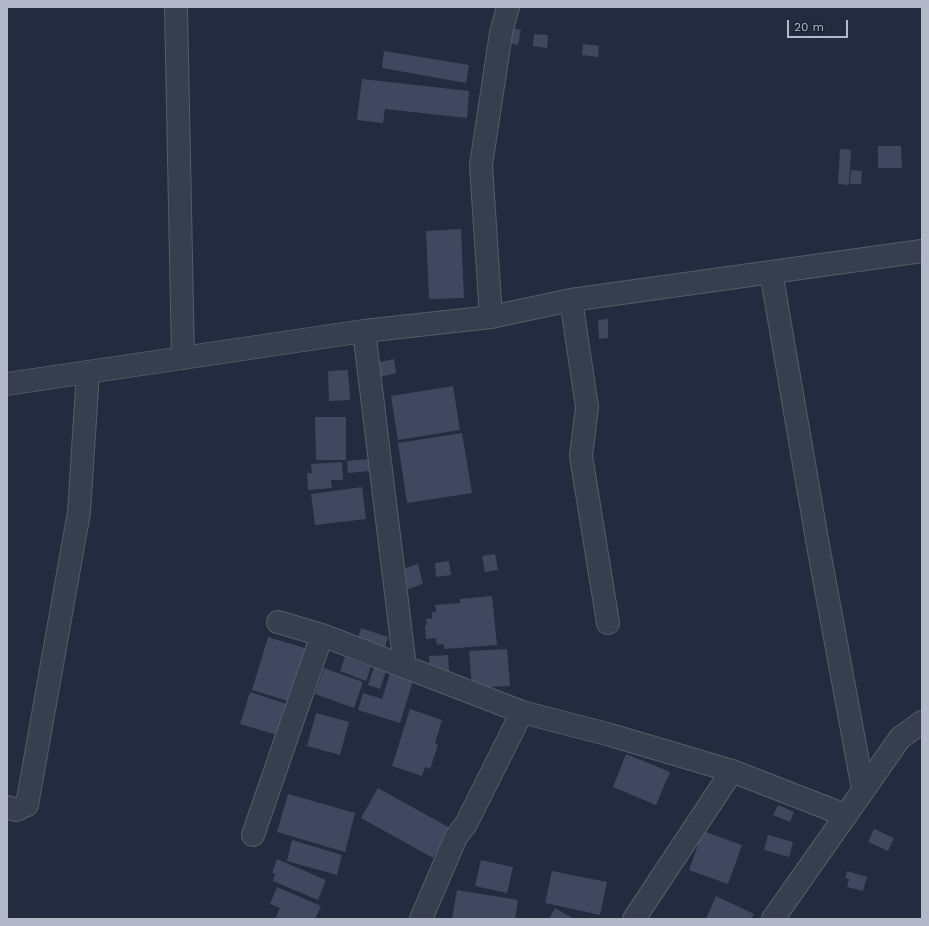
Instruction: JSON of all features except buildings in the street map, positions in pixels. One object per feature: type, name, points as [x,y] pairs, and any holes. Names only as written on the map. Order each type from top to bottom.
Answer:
[{"type":"street","points":[[176,7],[183,358]]},
{"type":"street","points":[[491,317],[481,164],[501,34],[508,7]]},
{"type":"street","points":[[7,384],[364,331],[491,317],[571,300],[922,251]]},
{"type":"street","points":[[771,272],[819,551],[863,789]]},
{"type":"street","points":[[571,300],[587,407],[581,456],[608,623]]},
{"type":"street","points":[[364,331],[405,667]]},
{"type":"street","points":[[7,808],[16,810],[27,805],[79,512],[88,372]]},
{"type":"street","points":[[278,622],[322,635],[522,712],[607,734],[732,771],[845,815]]},
{"type":"street","points":[[253,835],[322,635]]},
{"type":"street","points":[[421,919],[456,838],[466,824],[522,712]]},
{"type":"street","points":[[773,919],[900,738],[922,722]]},
{"type":"street","points":[[634,919],[732,771]]}]
